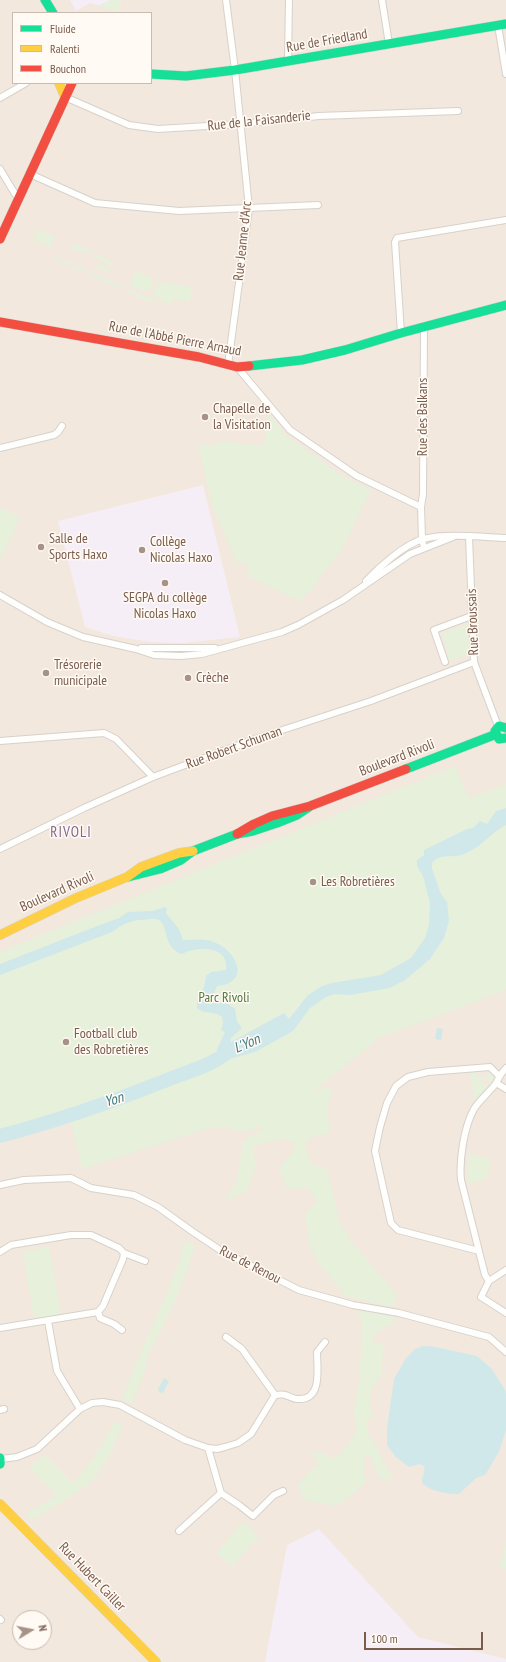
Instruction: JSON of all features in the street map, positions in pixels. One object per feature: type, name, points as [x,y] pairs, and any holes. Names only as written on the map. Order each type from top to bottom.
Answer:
[{"type":"street","points":[[45,0],[52,12]]},
{"type":"street","name":"Rue Jeanne d'Arc","points":[[226,0],[235,70],[249,208],[232,366]]},
{"type":"street","points":[[288,0],[288,61]]},
{"type":"street","points":[[382,0],[389,44]]},
{"type":"street","points":[[502,24],[506,74]]},
{"type":"street","name":"Rue de Friedland","points":[[152,74],[186,76],[235,70],[502,24]]},
{"type":"street","points":[[0,98],[24,84]]},
{"type":"street","points":[[59,84],[65,97]]},
{"type":"street","points":[[0,239],[72,84]]},
{"type":"street","name":"Rue de la Faisanderie","points":[[65,97],[129,125],[158,129],[240,124],[319,116],[458,111]]},
{"type":"street","points":[[0,168],[15,194],[19,197]]},
{"type":"street","points":[[30,174],[95,203],[179,211],[318,205]]},
{"type":"street","points":[[401,334],[395,242],[397,238],[506,220]]},
{"type":"street","name":"Rue de l'Abbé Pierre Arnaud","points":[[0,322],[199,357],[232,366],[302,360],[345,350],[506,305]]},
{"type":"street","name":"Rue des Balkans","points":[[422,541],[421,507],[423,494],[424,327]]},
{"type":"street","points":[[232,366],[290,430],[356,476],[421,507]]},
{"type":"street","points":[[0,448],[54,435],[62,426]]},
{"type":"street","points":[[0,595],[33,615],[74,634],[104,642],[136,648],[223,648],[282,632],[298,625],[344,600],[391,558],[422,541],[437,537],[506,538]]},
{"type":"street","points":[[361,586],[380,576],[410,554],[432,544],[453,537]]},
{"type":"street","name":"Rue Broussais","points":[[469,537],[474,615],[474,662],[502,727]]},
{"type":"street","points":[[422,541],[432,544]]},
{"type":"street","points":[[410,554],[422,541]]},
{"type":"street","points":[[445,662],[434,630],[474,615]]},
{"type":"street","name":"Rue Robert Schuman","points":[[0,849],[84,808],[153,777],[255,739],[371,702],[474,662]]},
{"type":"street","points":[[502,727],[494,731],[494,735],[499,740],[506,738]]},
{"type":"street","points":[[0,741],[104,733],[116,739],[153,777]]},
{"type":"street","name":"Boulevard Rivoli","points":[[0,935],[63,904],[127,877],[141,867],[157,860],[179,853],[193,852],[236,834],[250,825],[295,808],[310,806],[494,735]]},
{"type":"street","points":[[479,1251],[398,1230],[391,1223],[375,1151],[387,1103],[396,1086],[408,1077],[428,1072],[490,1068],[498,1075]]},
{"type":"street","points":[[489,1281],[479,1251],[461,1180],[460,1165],[463,1146],[474,1109],[496,1083],[498,1075],[506,1068]]},
{"type":"street","points":[[496,1083],[506,1089]]},
{"type":"street","name":"Rue de Renou","points":[[0,1185],[24,1180],[71,1178],[91,1188],[134,1195],[158,1207],[220,1250],[299,1290],[353,1306],[400,1313],[489,1337],[506,1352]]},
{"type":"street","points":[[0,1252],[11,1245],[71,1235],[92,1235],[119,1248],[124,1253],[145,1261]]},
{"type":"street","points":[[0,1328],[98,1312],[103,1306],[123,1259],[124,1253]]},
{"type":"street","points":[[505,1272],[489,1281],[481,1296],[506,1313]]},
{"type":"street","points":[[98,1312],[100,1318],[114,1324],[122,1330]]},
{"type":"street","points":[[48,1321],[57,1371],[80,1409]]},
{"type":"street","points":[[226,1337],[242,1349],[275,1395]]},
{"type":"street","points":[[275,1395],[285,1395],[296,1399],[313,1393],[318,1382],[316,1352],[325,1342]]},
{"type":"street","points":[[0,1464],[0,1459],[16,1457],[37,1449],[80,1409],[92,1403],[103,1402],[120,1404],[185,1440],[208,1448],[217,1449],[238,1443],[251,1434],[275,1395]]},
{"type":"street","points":[[208,1448],[221,1493],[253,1516],[274,1495],[283,1491]]},
{"type":"street","points":[[179,1531],[221,1493]]},
{"type":"street","name":"Rue Hubert Cailler","points":[[0,1504],[4,1511],[18,1521],[156,1662]]},
{"type":"shaded area","points":[[0,0],[506,0],[506,1662],[0,1662]]},
{"type":"shaded area","points":[[70,0],[121,0],[119,11],[90,3],[76,11]]},
{"type":"shaded area","name":"Collège Nicolas Haxo","points":[[203,485],[240,637],[182,643],[151,642],[113,636],[85,627],[58,521]]},
{"type":"shaded area","points":[[319,1529],[418,1637],[506,1659],[506,1662],[265,1662],[287,1545]]},
{"type":"green space","points":[[110,0],[121,0],[118,12],[98,6]]},
{"type":"green space","points":[[38,229],[55,237],[51,247],[33,240]]},
{"type":"green space","points":[[74,243],[113,262],[111,266],[94,257],[94,253],[85,251],[85,254],[72,249]]},
{"type":"green space","points":[[54,256],[85,270],[83,272],[53,259]]},
{"type":"green space","points":[[97,264],[110,270],[108,273],[95,267]]},
{"type":"green space","points":[[136,271],[154,280],[148,293],[129,284]]},
{"type":"green space","points":[[92,272],[122,286],[121,289],[91,275]]},
{"type":"green space","points":[[158,282],[192,287],[190,302],[172,299],[171,305],[152,296]]},
{"type":"green space","points":[[129,289],[152,299],[151,303],[128,292]]},
{"type":"green space","points":[[268,412],[286,435],[344,477],[371,489],[343,548],[312,589],[300,601],[248,576],[245,562],[237,563],[212,505],[198,444],[218,445],[219,441],[264,446]]},
{"type":"green space","points":[[0,508],[21,517],[0,560]]},
{"type":"green space","points":[[468,624],[469,654],[450,661],[442,633]]},
{"type":"green space","name":"Parc Rivoli","points":[[455,766],[469,798],[506,784],[506,990],[379,1038],[314,1091],[331,1088],[332,1093],[327,1108],[330,1133],[310,1138],[305,1145],[312,1164],[327,1169],[340,1224],[354,1244],[397,1295],[394,1307],[345,1296],[319,1264],[309,1245],[305,1214],[317,1202],[307,1188],[287,1189],[279,1168],[293,1152],[295,1143],[283,1138],[254,1146],[255,1170],[246,1192],[224,1201],[237,1181],[243,1141],[262,1130],[259,1126],[248,1132],[215,1126],[82,1169],[71,1123],[0,1142],[0,952]]},
{"type":"green space","points":[[470,1070],[476,1070],[477,1077],[488,1076],[489,1070],[495,1075],[491,1083],[485,1077],[481,1081],[487,1087],[474,1105]]},
{"type":"green space","points":[[471,1153],[491,1160],[487,1179],[469,1184],[467,1167],[469,1155]]},
{"type":"green space","points":[[185,1239],[195,1246],[175,1302],[145,1362],[148,1364],[132,1404],[122,1399],[179,1262]]},
{"type":"green space","points":[[49,1247],[61,1314],[34,1319],[23,1252]]},
{"type":"green space","points":[[358,1311],[394,1315],[394,1323],[373,1334],[375,1343],[383,1343],[382,1374],[371,1390],[369,1407],[375,1413],[366,1421],[368,1433],[392,1477],[387,1482],[378,1476],[370,1455],[364,1457],[365,1483],[346,1500],[334,1506],[305,1500],[297,1486],[319,1462],[310,1453],[319,1451],[331,1458],[340,1455],[356,1433],[354,1410],[359,1381],[362,1330],[362,1322]]},
{"type":"green space","points":[[114,1421],[123,1424],[108,1459],[96,1475],[83,1488],[31,1521],[25,1514],[57,1495],[29,1468],[44,1454],[73,1483],[96,1454]]},
{"type":"green space","points":[[243,1521],[259,1536],[232,1567],[216,1553]]},
{"type":"green space","points":[[506,1542],[506,1569],[499,1567]]},
{"type":"water","name":"L'Yon","points":[[506,808],[506,825],[467,853],[457,856],[438,858],[432,863],[432,869],[441,894],[447,902],[449,921],[444,938],[430,959],[405,980],[390,988],[350,995],[335,994],[326,997],[310,1008],[293,1031],[255,1052],[222,1061],[217,1049],[225,1032],[221,1030],[223,1023],[222,1017],[200,1010],[197,1008],[197,1003],[205,984],[206,976],[211,972],[226,970],[226,962],[223,956],[218,952],[211,950],[195,950],[182,954],[175,951],[168,941],[163,924],[156,919],[129,922],[112,932],[0,975],[0,964],[119,918],[128,912],[152,911],[165,907],[167,908],[166,913],[179,929],[183,940],[203,940],[216,943],[227,950],[235,961],[237,973],[235,979],[228,984],[217,986],[210,1002],[227,1003],[235,1009],[237,1021],[242,1028],[231,1038],[231,1042],[284,1013],[289,1019],[308,995],[322,986],[381,975],[411,958],[425,938],[429,924],[430,903],[423,876],[417,866],[417,860],[424,855],[424,850],[467,829],[473,828],[480,821],[487,824],[496,811]]},
{"type":"water","points":[[437,1028],[443,1029],[441,1040],[435,1039]]},
{"type":"water","points":[[424,1346],[436,1347],[477,1356],[491,1368],[506,1393],[506,1430],[499,1452],[485,1475],[476,1478],[459,1494],[444,1493],[427,1487],[422,1481],[425,1470],[424,1466],[420,1464],[409,1467],[396,1457],[387,1445],[387,1429],[394,1379],[406,1358],[415,1349]]},
{"type":"water","points":[[164,1378],[169,1381],[163,1393],[159,1392],[158,1389]]},
{"type":"waterway","name":"Yon","points":[[0,1136],[87,1110],[206,1065],[225,1054]]},
{"type":"traffic: fast","points":[[45,0],[52,12]]},
{"type":"traffic: fast","points":[[152,74],[186,76],[235,70],[506,24]]},
{"type":"traffic: fast","points":[[249,366],[302,360],[345,350],[401,333],[506,305]]},
{"type":"traffic: fast","points":[[506,728],[499,726],[495,731],[499,739],[506,738]]},
{"type":"traffic: fast","points":[[406,769],[494,735]]},
{"type":"traffic: fast","points":[[128,877],[160,869],[181,860],[193,851],[237,834],[253,831],[277,823],[297,815],[309,807]]},
{"type":"traffic: fast","points":[[0,1458],[0,1464]]},
{"type":"traffic: slow","points":[[59,84],[65,97]]},
{"type":"traffic: slow","points":[[0,935],[76,898],[127,877],[141,867],[179,853],[193,851]]},
{"type":"traffic: slow","points":[[0,1504],[156,1662]]},
{"type":"traffic: jam","points":[[0,239],[72,84]]},
{"type":"traffic: jam","points":[[0,322],[199,357],[237,367],[249,366]]},
{"type":"traffic: jam","points":[[237,834],[272,816],[310,806],[406,769]]},
{"type":"place","name":"Chapelle de la Visitation","points":[[205,417]]},
{"type":"place","name":"Salle de Sports Haxo","points":[[41,547]]},
{"type":"place","name":"Collège Nicolas Haxo","points":[[142,550]]},
{"type":"place","name":"SEGPA du collège Nicolas Haxo","points":[[165,583]]},
{"type":"place","name":"Trésorerie municipale","points":[[46,673]]},
{"type":"place","name":"Crèche","points":[[188,678]]},
{"type":"place","name":"Les Robretières","points":[[313,882]]},
{"type":"place","name":"Football club des Robretières","points":[[66,1042]]},
{"type":"district","name":"RIVOLI","points":[[71,833]]}]
